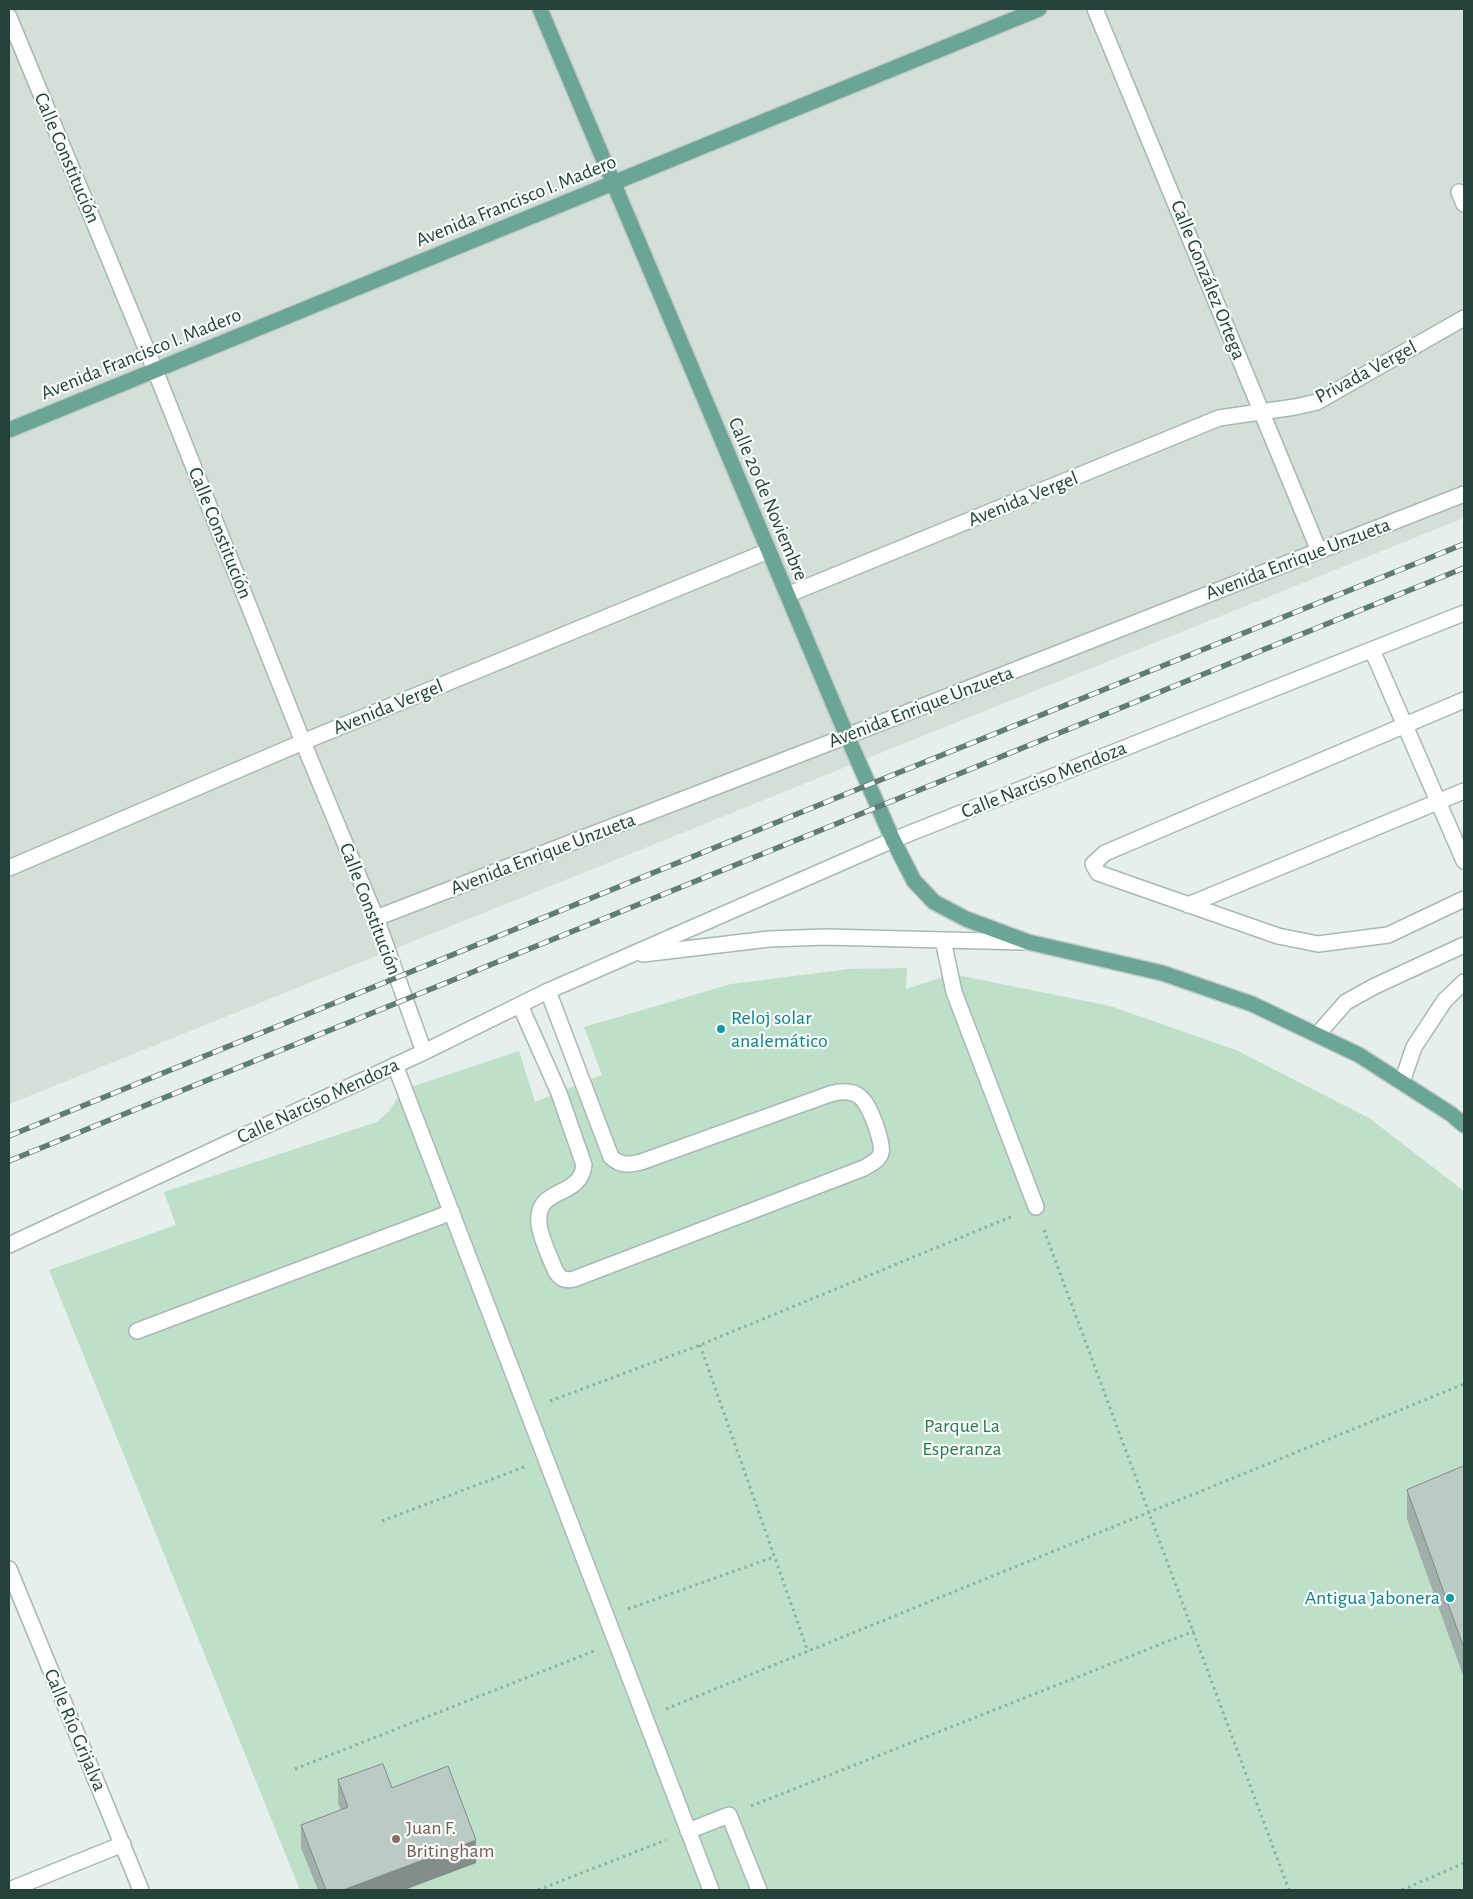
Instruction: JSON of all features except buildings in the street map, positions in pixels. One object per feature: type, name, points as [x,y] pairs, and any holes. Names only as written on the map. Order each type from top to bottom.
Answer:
[{"type":"main road","name":"Calle 20 de Noviembre","points":[[540,9],[846,736],[893,840],[914,881],[934,902],[966,920],[1028,942],[1162,973],[1252,1004],[1359,1055],[1464,1124]]},
{"type":"main road","name":"Avenida Francisco I. Madero","points":[[9,430],[1038,9]]},
{"type":"street","name":"Calle González Ortega","points":[[1096,9],[1319,551]]},
{"type":"street","name":"Calle Constitución","points":[[9,16],[155,370],[303,742],[376,918],[424,1052]]},
{"type":"street","name":"Privada Vergel","points":[[1262,413],[1317,402],[1464,318]]},
{"type":"street","name":"Avenida Vergel","points":[[787,595],[1219,418],[1262,413]]},
{"type":"street","name":"Avenida Enrique Unzueta","points":[[376,918],[1464,494]]},
{"type":"street","name":"Avenida Vergel","points":[[9,868],[303,742],[768,551]]},
{"type":"street","name":"Calle Narciso Mendoza","points":[[9,1245],[424,1052],[548,992],[893,840],[1464,613]]},
{"type":"street","points":[[1372,650],[1464,861]]},
{"type":"street","points":[[1464,700],[1105,853],[1093,864],[1098,873],[1278,936],[1318,944],[1388,935],[1464,899]]},
{"type":"street","points":[[1188,905],[1464,791]]},
{"type":"street","name":"Calle Narciso Mendoza","points":[[627,956],[769,939],[826,937],[1028,942]]},
{"type":"street","points":[[943,940],[954,992],[1036,1207]]},
{"type":"street","points":[[1317,1035],[1346,1002],[1375,986],[1464,945]]},
{"type":"street","points":[[1402,1082],[1414,1047],[1445,1000],[1464,982]]},
{"type":"street","points":[[520,1005],[559,1093],[584,1165],[583,1175],[578,1182],[548,1198],[541,1206],[539,1214],[539,1226],[560,1278],[574,1279],[864,1168],[879,1158],[882,1152],[879,1134],[869,1106],[858,1094],[842,1091],[641,1162],[628,1165],[618,1163],[611,1157],[548,992]]},
{"type":"street","points":[[395,1065],[711,1890]]},
{"type":"street","points":[[137,1331],[452,1212]]},
{"type":"street","name":"Calle Río Grijalva","points":[[9,1569],[122,1844],[139,1890]]},
{"type":"street","points":[[688,1831],[729,1815],[759,1890]]},
{"type":"street","points":[[9,1890],[122,1844]]},
{"type":"path","points":[[527,1410],[700,1346],[1036,1207],[1289,1890]]},
{"type":"path","points":[[700,1346],[808,1652]]},
{"type":"path","points":[[645,1718],[1464,1384]]},
{"type":"path","points":[[382,1521],[546,1459]]},
{"type":"path","points":[[606,1617],[774,1557]]},
{"type":"path","points":[[729,1815],[1194,1631]]},
{"type":"path","points":[[295,1769],[616,1642]]},
{"type":"path","points":[[538,1890],[547,1889],[688,1831]]},
{"type":"path","points":[[1402,1890],[1464,1863]]},
{"type":"shaded area","points":[[9,9],[1464,9],[1464,518],[9,1104]]},
{"type":"green space","name":"Parque La Esperanza","points":[[907,968],[906,989],[952,974],[1110,1006],[1236,1050],[1369,1118],[1464,1191],[1464,1890],[300,1890],[49,1270],[176,1225],[164,1192],[377,1122],[389,1111],[399,1096],[411,1087],[519,1051],[535,1102],[602,1075],[584,1027],[731,984],[849,969]]},
{"type":"railway","points":[[9,1136],[1464,544]]},
{"type":"railway","points":[[9,1161],[1464,568]]},
{"type":"place","name":"Reloj solar analemático","points":[[721,1029]]},
{"type":"place","name":"Antigua Jabonera","points":[[1450,1598]]},
{"type":"place","name":"Juan F. Britingham","points":[[396,1839]]}]
